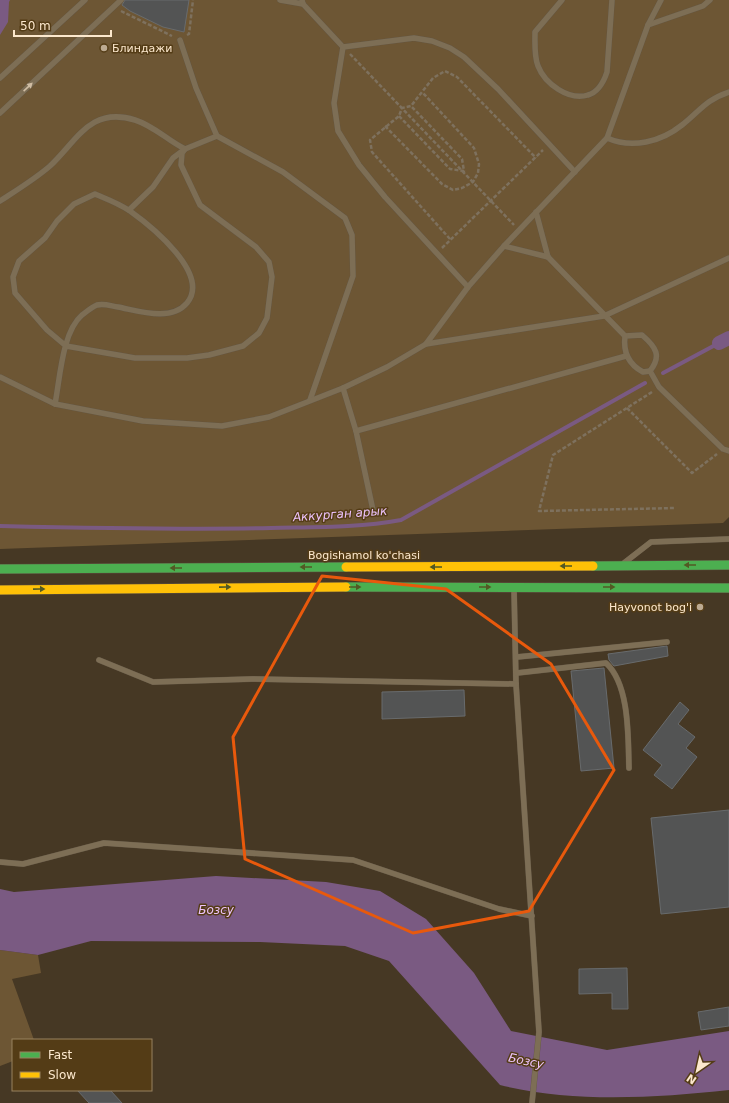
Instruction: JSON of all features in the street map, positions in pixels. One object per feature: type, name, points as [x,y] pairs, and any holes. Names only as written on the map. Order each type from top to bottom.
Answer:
[{"type":"main road","name":"Bogishamol ko'chasi","points":[[0,569],[729,565]]},
{"type":"main road","points":[[285,567],[291,577],[289,583],[285,587]]},
{"type":"main road","points":[[0,590],[285,587],[729,588]]},
{"type":"lane","points":[[0,78],[85,0]]},
{"type":"lane","points":[[0,114],[121,0]]},
{"type":"lane","points":[[280,0],[303,2],[342,47],[334,103],[338,131],[363,170],[436,254],[468,287]]},
{"type":"lane","points":[[562,0],[535,32],[536,54],[538,66],[544,77],[555,86],[573,96],[589,95],[596,91],[605,77],[607,72],[612,0]]},
{"type":"lane","points":[[0,376],[55,404],[143,421],[222,426],[269,417],[343,388],[387,368],[426,344],[468,287],[504,246],[607,138],[648,25],[661,0]]},
{"type":"lane","points":[[648,25],[703,6],[710,0]]},
{"type":"lane","points":[[342,47],[414,38],[436,42],[450,48],[464,57],[498,90],[575,172]]},
{"type":"lane","points":[[180,40],[196,88],[217,136],[283,172],[345,218],[352,236],[353,276],[310,400]]},
{"type":"lane","points":[[607,138],[630,144],[654,140],[682,126],[714,97],[729,92]]},
{"type":"lane","points":[[0,201],[45,170],[59,158],[87,126],[102,120],[118,116],[134,120],[146,125],[185,149]]},
{"type":"lane","points":[[129,210],[153,187],[173,158],[185,149],[217,136]]},
{"type":"lane","points":[[55,404],[66,346],[74,324],[81,316],[97,305],[106,305],[137,311],[170,313],[183,307],[191,297],[193,285],[187,266],[150,227],[129,210],[95,194],[74,204],[57,220],[45,238],[18,261],[12,277],[15,294],[47,330],[66,346],[135,358],[187,358],[209,355],[236,348],[249,342],[262,328],[267,318],[271,297],[272,277],[269,262],[251,242],[200,205],[181,164],[182,153],[185,149]]},
{"type":"lane","points":[[536,212],[548,257],[625,336],[642,335],[648,340],[657,356],[657,362],[650,371],[643,372],[636,368],[626,356],[624,346],[625,336]]},
{"type":"lane","points":[[504,246],[548,257]]},
{"type":"lane","points":[[426,344],[604,316],[729,258]]},
{"type":"lane","points":[[356,431],[626,356]]},
{"type":"lane","points":[[650,371],[659,387],[723,449],[729,452]]},
{"type":"lane","points":[[343,388],[356,431],[373,510]]},
{"type":"lane","points":[[620,566],[651,542],[729,539]]},
{"type":"lane","points":[[514,587],[517,657],[516,684],[532,916],[538,1032],[532,1103]]},
{"type":"lane","points":[[517,657],[667,642]]},
{"type":"lane","points":[[99,660],[153,682],[252,679],[516,684]]},
{"type":"lane","points":[[517,673],[606,663],[618,680],[627,716],[629,768]]},
{"type":"lane","points":[[0,862],[23,864],[104,843],[353,860],[499,909],[532,916]]},
{"type":"path","points":[[113,7],[180,40],[189,34],[193,0]]},
{"type":"path","points":[[342,47],[464,171],[519,230]]},
{"type":"path","points":[[402,108],[411,106],[433,78],[446,71],[457,77],[536,158]]},
{"type":"path","points":[[385,126],[442,184],[453,190],[462,188],[473,182],[478,173],[480,164],[474,148],[422,93]]},
{"type":"path","points":[[411,106],[462,159],[464,171]]},
{"type":"path","points":[[402,108],[399,116],[385,126],[370,140],[372,152],[450,239]]},
{"type":"path","points":[[399,116],[450,169],[464,171]]},
{"type":"path","points":[[436,254],[490,200],[549,146]]},
{"type":"path","points":[[659,387],[553,455],[538,511],[675,508]]},
{"type":"path","points":[[627,408],[692,473],[723,449]]},
{"type":"highlighted area","points":[[322,576],[446,589],[551,664],[614,770],[529,911],[413,933],[245,859],[233,737]]},
{"type":"shaded area","points":[[0,0],[729,0],[729,517],[723,523],[0,549]]},
{"type":"shaded area","points":[[0,950],[38,955],[41,973],[12,979],[34,1039],[12,1039],[12,1061],[0,1066]]},
{"type":"water","points":[[0,0],[10,0],[8,22],[0,35]]},
{"type":"water","name":"Бозсу","points":[[216,876],[326,882],[380,891],[426,919],[474,973],[511,1031],[607,1050],[729,1031],[729,1090],[643,1097],[584,1097],[527,1091],[500,1085],[389,961],[345,946],[260,942],[91,941],[38,955],[0,950],[0,889],[14,892]]},
{"type":"building","points":[[125,0],[189,0],[184,32],[163,27],[130,11],[122,5]]},
{"type":"building","points":[[667,646],[668,656],[614,666],[609,660],[608,654]]},
{"type":"building","points":[[604,668],[614,768],[581,771],[571,671]]},
{"type":"building","points":[[464,690],[465,716],[382,719],[382,692]]},
{"type":"building","points":[[680,702],[689,710],[678,724],[695,737],[686,748],[697,757],[672,789],[654,775],[662,765],[643,750]]},
{"type":"building","points":[[729,810],[729,907],[661,914],[651,818]]},
{"type":"building","points":[[627,968],[628,1009],[612,1009],[612,993],[579,994],[579,969]]},
{"type":"building","points":[[729,1007],[729,1026],[701,1030],[698,1012]]},
{"type":"building","points":[[78,1091],[111,1091],[122,1103],[89,1103]]},
{"type":"waterway","points":[[719,343],[729,338]]},
{"type":"waterway","name":"Аккурган арык","points":[[663,373],[719,343]]},
{"type":"waterway","name":"Аккурган арык","points":[[0,526],[237,529],[352,526],[401,520],[645,383]]},
{"type":"traffic: fast","points":[[593,566],[729,565]]},
{"type":"traffic: fast","points":[[0,569],[346,567]]},
{"type":"traffic: fast","points":[[346,587],[729,588]]},
{"type":"traffic: slow","points":[[346,567],[593,566]]},
{"type":"traffic: slow","points":[[0,590],[346,587]]},
{"type":"place","name":"Блиндажи","points":[[104,48]]},
{"type":"place","name":"Hayvonot bog'i","points":[[700,607]]}]
